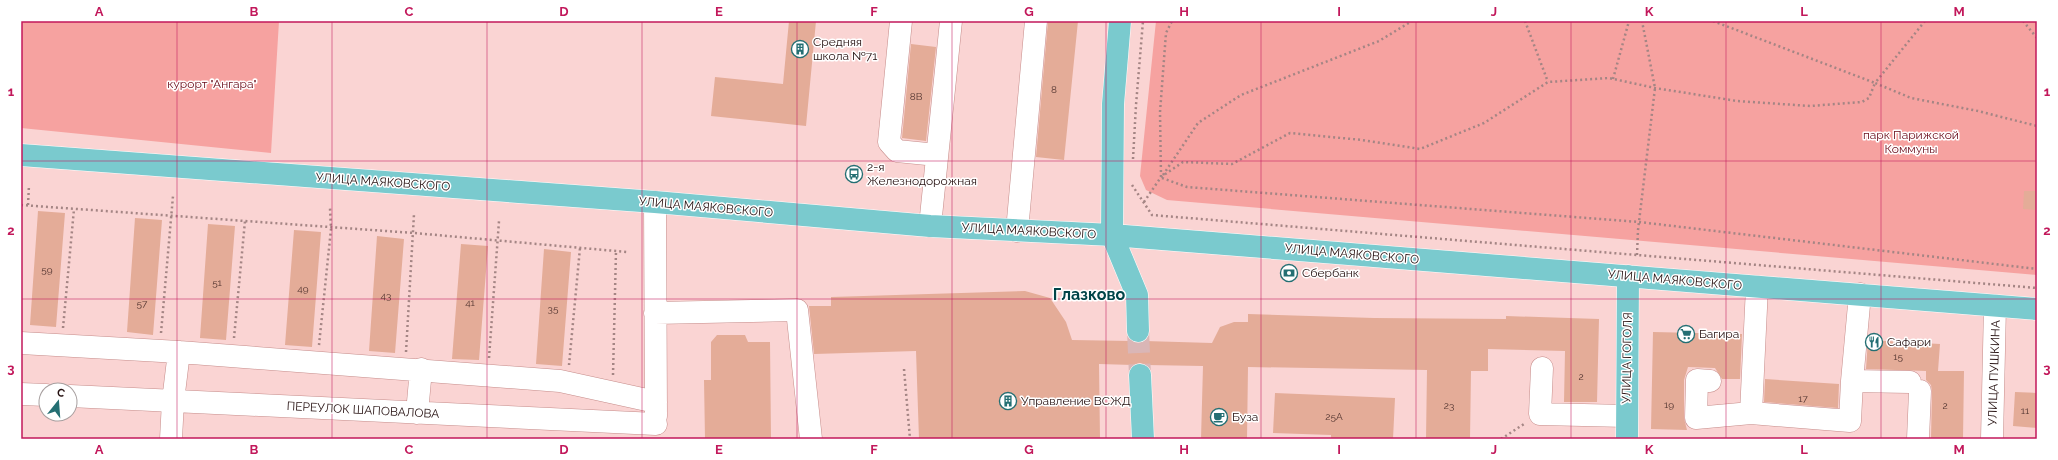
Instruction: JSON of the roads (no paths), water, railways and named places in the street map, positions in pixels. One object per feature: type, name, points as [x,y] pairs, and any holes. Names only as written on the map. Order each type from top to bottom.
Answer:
[{"type":"main road","points":[[1120,21],[1113,104],[1112,236],[1137,296],[1138,331]]},
{"type":"main road","name":"УЛИЦА МАЯКОВСКОГО","points":[[21,155],[654,202],[930,226],[1112,236],[2037,309]]},
{"type":"main road","name":"УЛИЦА ГОГОЛЯ","points":[[1627,439],[1628,276]]},
{"type":"main road","points":[[1140,374],[1142,439]]},
{"type":"street","points":[[901,21],[889,142],[896,151],[937,155]]},
{"type":"street","points":[[930,226],[951,21]]},
{"type":"street","points":[[1017,231],[1036,21]]},
{"type":"street","points":[[654,202],[656,432]]},
{"type":"street","points":[[1751,413],[1757,287]]},
{"type":"street","points":[[1710,381],[1697,380],[1696,418],[1751,413],[1850,421],[1852,380],[1860,294]]},
{"type":"street","name":"УЛИЦА ПУШКИНА","points":[[1992,439],[1995,306]]},
{"type":"street","points":[[655,313],[797,310],[811,439]]},
{"type":"street","points":[[21,343],[169,351],[488,375],[567,383],[656,402]]},
{"type":"street","points":[[169,351],[173,401],[171,439]]},
{"type":"street","points":[[1542,368],[1540,414],[1626,416]]},
{"type":"street","points":[[413,369],[418,413]]},
{"type":"street","points":[[1852,380],[1915,386],[1918,439]]},
{"type":"street","points":[[21,394],[38,395]]},
{"type":"street","name":"ПЕРЕУЛОК ШАПОВАЛОВА","points":[[78,396],[418,413],[656,432]]},
{"type":"tunnel","points":[[1138,331],[1140,375]]},
{"type":"place","name":"Средняя школа №71","points":[[800,49]]},
{"type":"place","name":"2-я Железнодорожная","points":[[854,174]]},
{"type":"place","name":"Сбербанк","points":[[1289,273]]},
{"type":"place","name":"Багира","points":[[1686,334]]},
{"type":"place","name":"Сафари","points":[[1874,342]]},
{"type":"place","name":"Управление ВСЖД","points":[[1008,401]]},
{"type":"place","name":"Буза","points":[[1219,417]]},
{"type":"district","name":"Глазково","points":[[1089,294]]},
{"type":"park label","name":"курорт \"Ангара\"","points":[[212,84]]},
{"type":"park label","name":"парк Парижской Коммуны","points":[[1911,142]]}]
